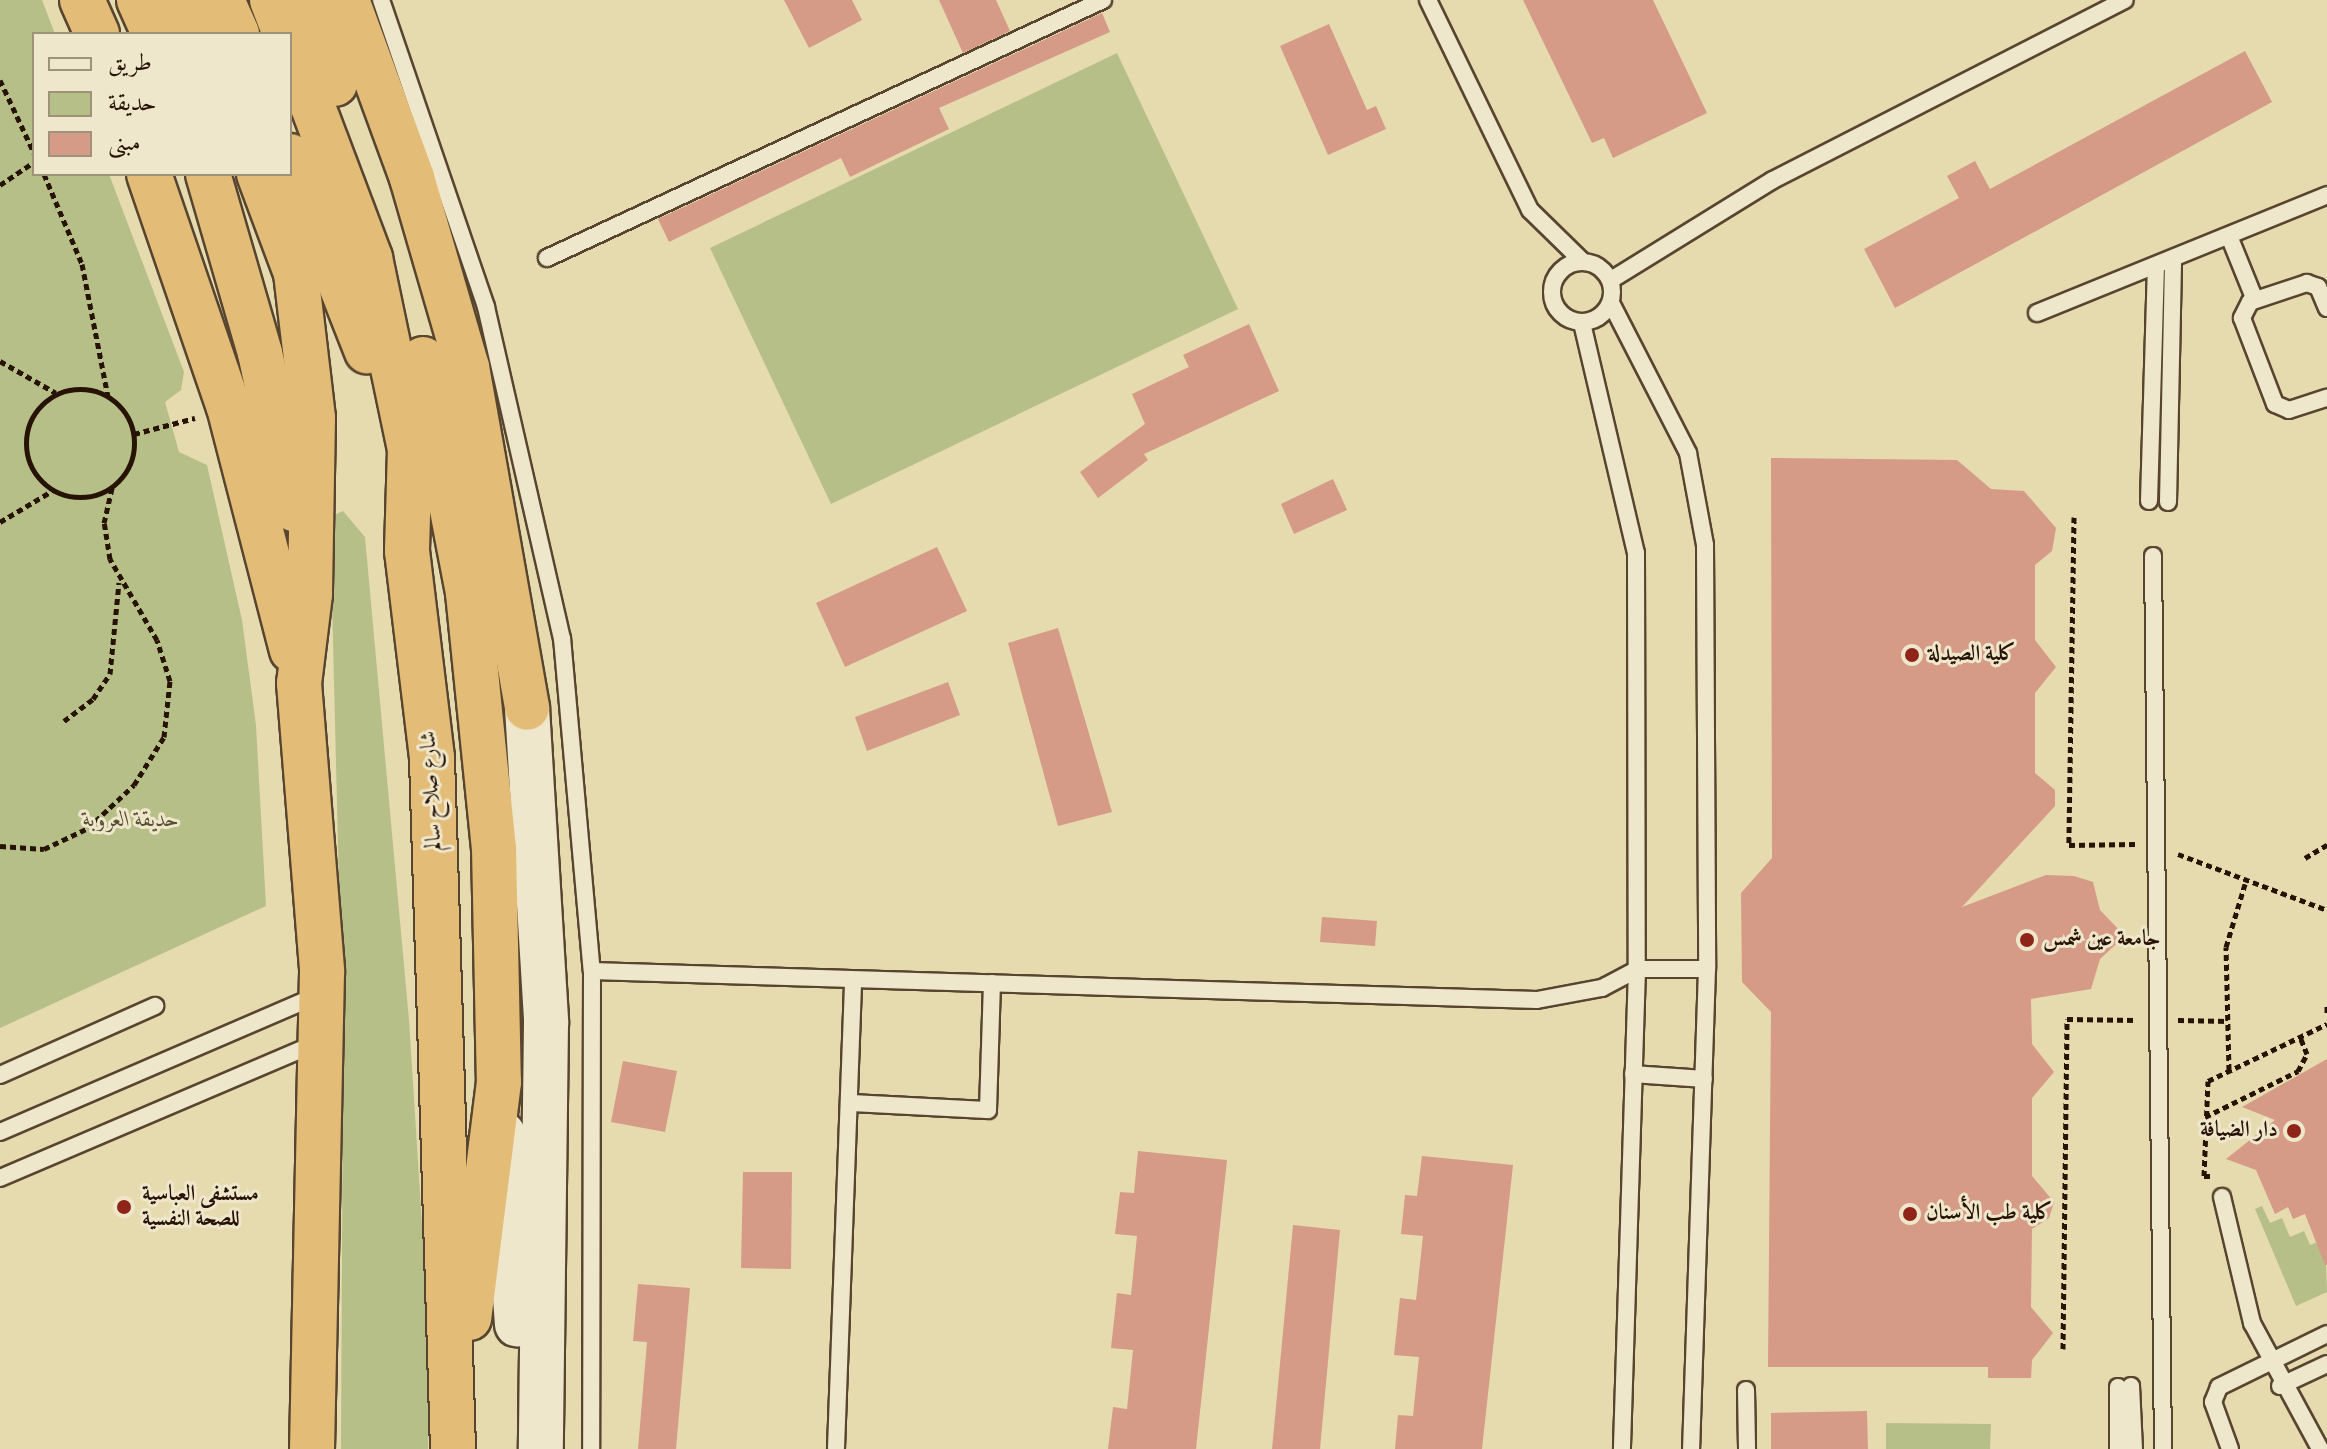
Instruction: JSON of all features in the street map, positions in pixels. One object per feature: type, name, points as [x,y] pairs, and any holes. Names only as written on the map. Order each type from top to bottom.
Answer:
[{"type":"highway","points":[[82,0],[96,32]]},
{"type":"highway","points":[[139,0],[153,32]]},
{"type":"highway","points":[[185,0],[199,32]]},
{"type":"highway","points":[[222,0],[236,32]]},
{"type":"highway","points":[[272,0],[284,32]]},
{"type":"highway","points":[[305,0],[392,242],[442,441],[483,707],[497,951],[499,1082],[479,1271],[454,1370]]},
{"type":"highway","points":[[347,0],[412,178],[464,355],[498,512],[527,708]]},
{"type":"highway","points":[[292,52],[389,325],[412,493]]},
{"type":"highway","name":"شارع صلاح سالم","points":[[292,161],[352,303],[383,426],[412,493],[407,551],[432,758],[454,1370],[453,1449]]},
{"type":"highway","points":[[150,176],[229,407],[299,683],[321,993],[312,1449]]},
{"type":"highway","points":[[209,176],[267,382],[310,594]]},
{"type":"highway","points":[[260,176],[281,225],[311,371],[310,594],[299,683]]},
{"type":"main road","points":[[527,708],[546,1023],[541,1449]]},
{"type":"main road","points":[[499,1082],[521,1389],[534,1449]]},
{"type":"lane","points":[[381,0],[486,307],[541,526],[577,751],[592,971],[591,1449]]},
{"type":"lane","points":[[547,258],[1103,0]]},
{"type":"lane","points":[[1428,0],[1530,210],[1582,261],[1611,280]]},
{"type":"lane","points":[[1611,280],[1773,180],[2125,0]]},
{"type":"lane","points":[[2037,313],[2327,195]]},
{"type":"lane","points":[[2229,236],[2255,300]]},
{"type":"lane","points":[[2168,502],[2173,260]]},
{"type":"lane","points":[[1582,261],[1561,270],[1552,292],[1561,313],[1582,323]]},
{"type":"lane","points":[[2149,501],[2156,266]]},
{"type":"lane","points":[[1611,280],[1611,303],[1688,453],[1705,545],[1707,969],[1691,1449]]},
{"type":"lane","points":[[2327,308],[2313,284],[2255,300],[2242,318],[2272,400],[2289,410],[2327,398]]},
{"type":"lane","points":[[1582,323],[1611,303]]},
{"type":"lane","points":[[1582,323],[1636,553],[1637,969],[1622,1449]]},
{"type":"lane","points":[[2153,556],[2163,1449]]},
{"type":"lane","points":[[592,971],[1537,1000],[1602,988],[1637,969],[1707,969]]},
{"type":"lane","points":[[836,1448],[853,981]]},
{"type":"lane","points":[[850,1103],[988,1110],[992,983]]},
{"type":"lane","points":[[0,1132],[321,993]]},
{"type":"lane","points":[[0,1075],[155,1006]]},
{"type":"lane","points":[[0,1178],[321,1041]]},
{"type":"lane","points":[[1633,1074],[1704,1079]]},
{"type":"lane","points":[[2222,1197],[2239,1282],[2269,1362],[2280,1386],[2320,1449]]},
{"type":"lane","points":[[2230,1449],[2216,1391],[2327,1334]]},
{"type":"lane","points":[[2280,1386],[2327,1364]]},
{"type":"lane","points":[[2118,1449],[2124,1386],[2134,1449]]},
{"type":"lane","points":[[1746,1390],[1747,1449]]},
{"type":"path","points":[[0,80],[32,149]]},
{"type":"path","points":[[0,185],[32,163]]},
{"type":"path","points":[[0,846],[44,849],[88,828],[134,785],[164,737],[165,660],[119,582],[105,535],[112,488],[133,454],[134,434],[108,396],[82,264],[45,176]]},
{"type":"path","points":[[0,361],[56,393],[91,389],[108,396]]},
{"type":"path","points":[[52,491],[25,450],[32,417],[56,393]]},
{"type":"path","points":[[134,434],[229,407]]},
{"type":"path","points":[[0,522],[52,491],[83,498],[112,488]]},
{"type":"path","points":[[64,721],[93,699],[110,674],[119,582]]},
{"type":"path","points":[[2305,858],[2327,845]]},
{"type":"path","points":[[2229,1070],[2226,947],[2245,884]]},
{"type":"path","points":[[2327,1006],[2327,1013]]},
{"type":"path","points":[[2063,1349],[2067,1019],[2228,1021]]},
{"type":"path","points":[[2222,1197],[2219,1175],[2204,1176],[2205,1086],[2229,1070],[2327,1024]]},
{"type":"path","points":[[2205,1118],[2303,1067],[2300,1037]]},
{"type":"green space","name":"حديقة العروبة","points":[[0,0],[42,0],[54,32],[32,32],[32,176],[110,176],[184,372],[181,390],[165,402],[179,452],[207,465],[242,620],[256,725],[266,906],[0,1028]]},
{"type":"green space","points":[[1117,53],[1238,309],[831,504],[710,248]]},
{"type":"green space","points":[[343,511],[365,537],[409,1020],[430,1350],[428,1449],[341,1449],[343,1051],[330,517]]},
{"type":"green space","points":[[2262,1206],[2270,1223],[2282,1218],[2290,1237],[2304,1231],[2310,1245],[2325,1239],[2327,1292],[2296,1306],[2255,1209]]},
{"type":"green space","points":[[1886,1423],[1991,1424],[1990,1449],[1886,1449]]},
{"type":"building","points":[[784,0],[852,0],[862,20],[809,48]]},
{"type":"building","points":[[939,0],[996,0],[1010,31],[963,53]]},
{"type":"building","points":[[1523,0],[1653,0],[1707,113],[1613,158],[1604,138],[1592,143]]},
{"type":"building","points":[[1102,13],[1110,32],[939,108],[949,129],[850,177],[841,158],[669,242],[658,219]]},
{"type":"building","points":[[1329,24],[1367,110],[1376,106],[1386,129],[1328,155],[1280,46]]},
{"type":"building","points":[[2245,51],[2272,102],[1895,308],[1864,249],[1959,198],[1947,176],[1975,161],[1990,189]]},
{"type":"building","points":[[1249,324],[1279,391],[1144,454],[1148,460],[1098,498],[1080,472],[1145,424],[1132,394],[1189,367],[1183,355]]},
{"type":"building","points":[[1771,458],[1957,460],[1991,489],[2024,491],[2056,528],[2052,551],[2035,565],[2035,640],[2056,667],[2035,693],[2035,773],[2055,790],[2055,806],[1962,907],[2046,875],[2074,876],[2093,882],[2100,910],[2125,936],[2100,959],[2091,989],[2031,999],[2032,1044],[2054,1072],[2032,1098],[2032,1176],[2054,1202],[2049,1218],[2032,1229],[2031,1307],[2053,1333],[2032,1360],[2031,1378],[1988,1378],[1988,1367],[1768,1367],[1771,1012],[1742,982],[1741,893],[1772,858]]},
{"type":"building","points":[[1333,479],[1347,510],[1294,534],[1281,504]]},
{"type":"building","points":[[937,547],[967,611],[845,667],[816,603]]},
{"type":"building","points":[[1058,628],[1112,812],[1058,826],[1008,643]]},
{"type":"building","points":[[948,682],[960,715],[867,751],[855,717]]},
{"type":"building","points":[[1322,917],[1377,921],[1375,946],[1320,942]]},
{"type":"building","name":"دار الضيافة","points":[[2327,1059],[2325,1265],[2305,1214],[2293,1219],[2288,1207],[2275,1214],[2256,1170],[2226,1159],[2275,1120],[2242,1107]]},
{"type":"building","points":[[623,1061],[677,1071],[665,1132],[611,1122]]},
{"type":"building","points":[[1138,1151],[1227,1160],[1196,1449],[1108,1449],[1113,1407],[1127,1409],[1133,1350],[1111,1348],[1117,1293],[1131,1295],[1137,1236],[1115,1234],[1120,1192],[1134,1193]]},
{"type":"building","points":[[1422,1156],[1513,1165],[1482,1449],[1395,1449],[1398,1415],[1413,1416],[1419,1357],[1394,1355],[1400,1298],[1416,1300],[1423,1236],[1401,1234],[1405,1195],[1417,1196]]},
{"type":"building","points":[[743,1172],[792,1172],[791,1269],[741,1268]]},
{"type":"building","points":[[1293,1225],[1340,1230],[1320,1449],[1272,1449]]},
{"type":"building","points":[[638,1284],[690,1288],[676,1449],[638,1449],[647,1342],[633,1341]]},
{"type":"building","points":[[1867,1411],[1868,1449],[1771,1449],[1771,1413]]},
{"type":"place","name":"كلية الصيدلة","points":[[1912,655]]},
{"type":"place","name":"جامعة عين شمس","points":[[2027,940]]},
{"type":"place","name":"دار الضيافة","points":[[2294,1131]]},
{"type":"place","name":"مستشفى العباسية للصحة النفسية","points":[[124,1207]]},
{"type":"place","name":"كلية طب الأسنان","points":[[1910,1214]]}]
